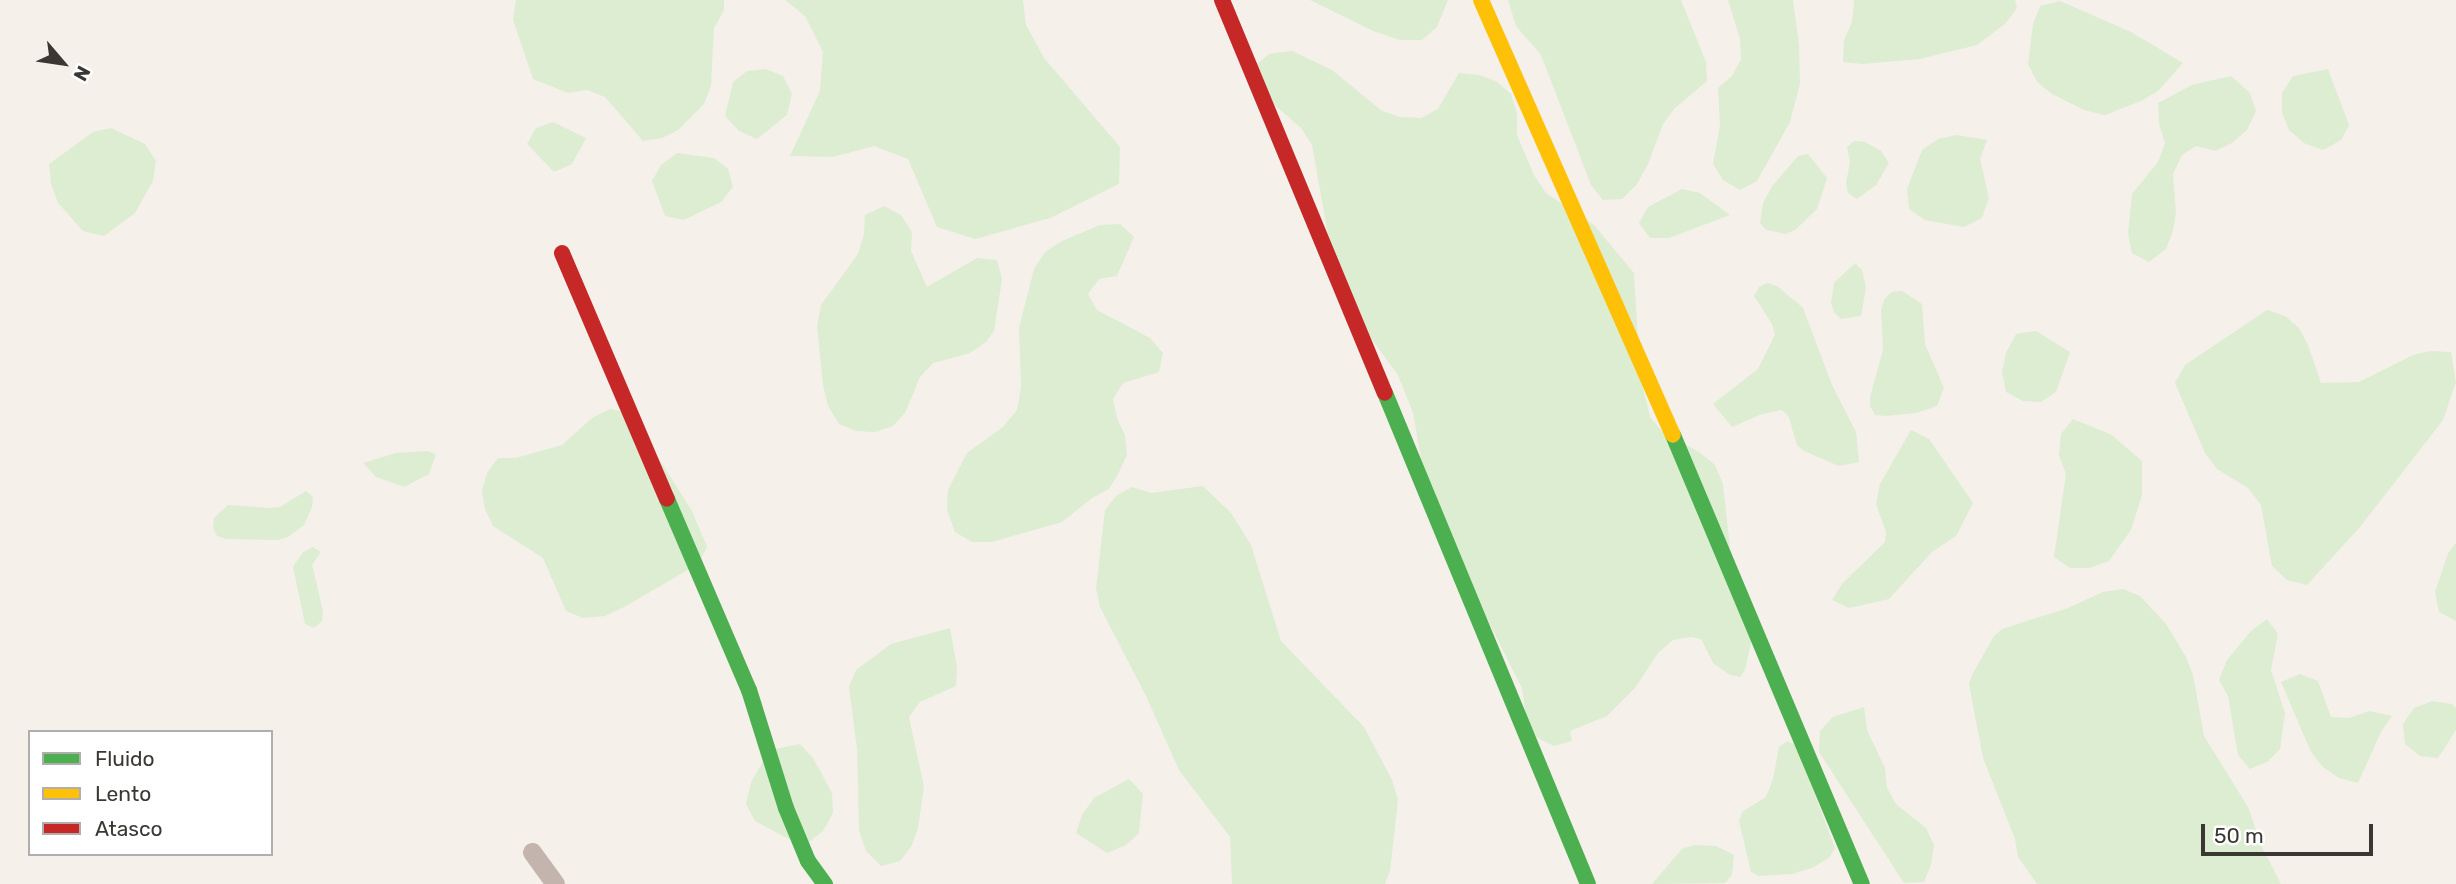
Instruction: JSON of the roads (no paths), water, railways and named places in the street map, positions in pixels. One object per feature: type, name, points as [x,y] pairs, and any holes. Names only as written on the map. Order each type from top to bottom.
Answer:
[{"type":"street","points":[[1222,0],[1588,884]]},
{"type":"street","points":[[1481,0],[1709,517],[1846,839],[1862,884]]},
{"type":"street","points":[[562,253],[749,690],[808,862],[825,884]]},
{"type":"street","points":[[532,852],[555,884]]}]
